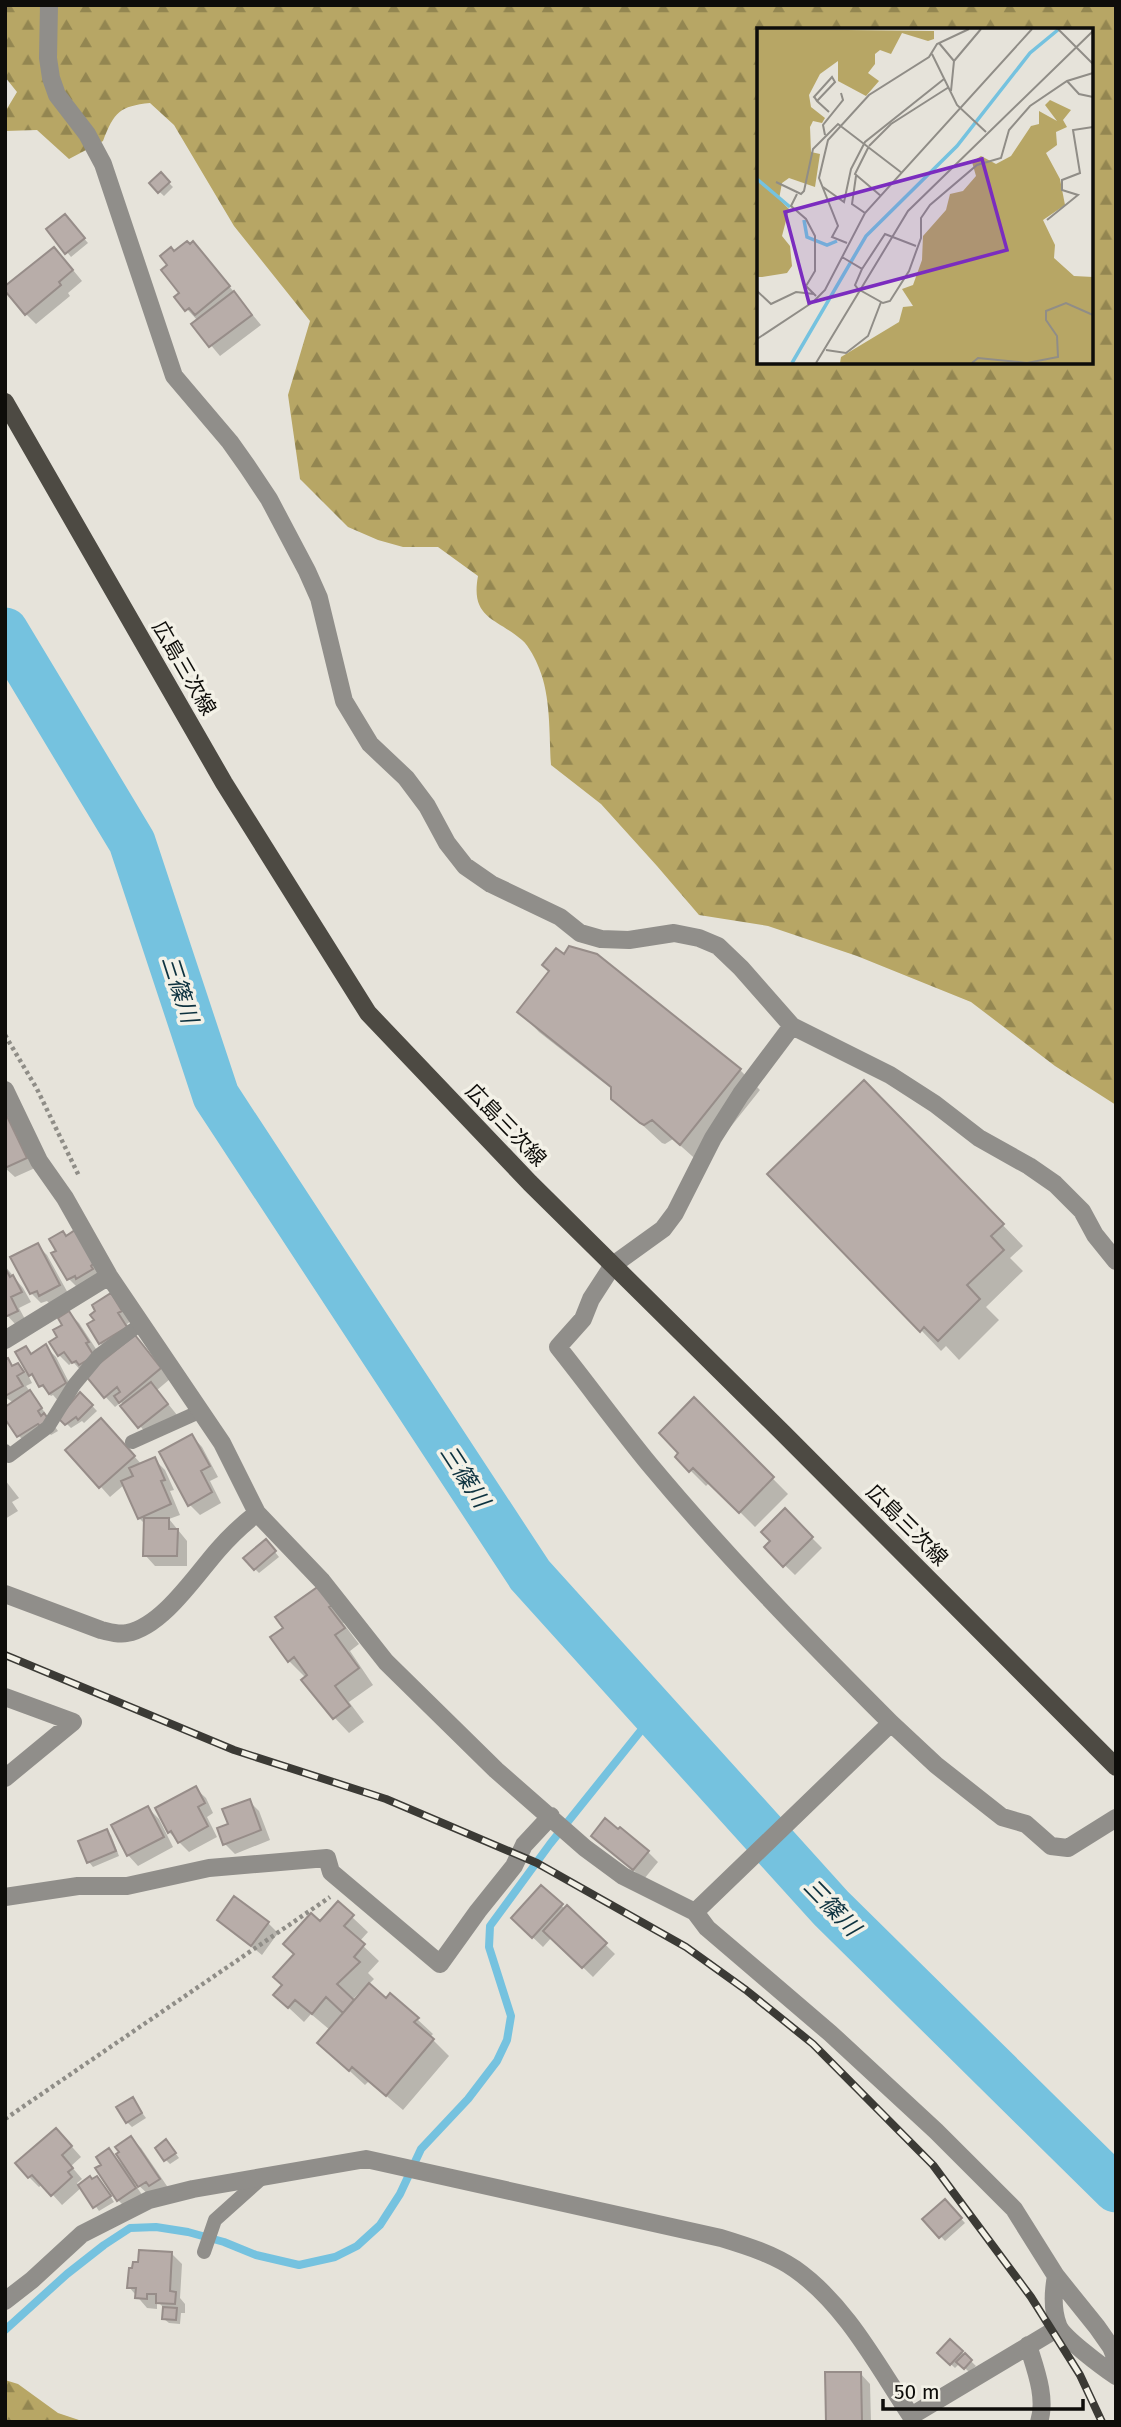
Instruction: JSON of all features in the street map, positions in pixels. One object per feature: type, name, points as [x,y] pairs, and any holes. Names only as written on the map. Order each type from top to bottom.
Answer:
[{"type":"main road","name":"広島三次線","points":[[5,402],[223,783],[369,1013],[530,1183],[1116,1768]]},
{"type":"street","points":[[49,5],[48,58],[51,78],[57,95],[87,134],[103,164],[174,376],[230,442],[269,499],[319,598],[344,701],[370,744],[407,778],[427,806],[447,843],[465,866],[491,884],[560,917],[580,933],[601,939],[629,940],[674,933],[699,938],[718,946],[792,1026],[890,1075],[935,1104],[979,1138],[1055,1184],[1082,1211],[1095,1235],[1116,1261]]},
{"type":"street","points":[[792,1026],[713,1138],[675,1213],[663,1229],[613,1265],[591,1299],[583,1319],[558,1347],[650,1465],[886,1728],[1002,1817],[1026,1824],[1051,1846],[1068,1848],[1116,1818]]},
{"type":"street","points":[[5,1090],[39,1161],[65,1198],[109,1276],[237,1469],[257,1513],[322,1581],[386,1662],[496,1770],[586,1848],[623,1876],[700,1908],[707,1928],[830,2033],[936,2131],[1014,2209],[1056,2276],[1097,2327],[1116,2359]]},
{"type":"street","points":[[5,1340],[109,1276]]},
{"type":"street","points":[[5,1594],[101,1630],[116,1634],[130,1633],[153,1620],[178,1599],[240,1527],[257,1513]]},
{"type":"street","points":[[5,1696],[72,1722],[5,1778]]},
{"type":"street","points":[[700,1908],[886,1728]]},
{"type":"street","points":[[5,1897],[78,1886],[127,1886],[209,1868],[327,1858],[331,1872],[440,1964],[514,1866],[524,1845],[551,1816]]},
{"type":"street","points":[[5,2301],[82,2234],[149,2200],[193,2189],[366,2159],[721,2238],[774,2257],[794,2269],[830,2299],[851,2326],[907,2419],[1058,2328]]},
{"type":"street","points":[[1056,2276],[1052,2295],[1058,2328],[1099,2365],[1116,2376]]},
{"type":"street","points":[[1028,2345],[1041,2394],[1041,2415],[1038,2422]]},
{"type":"lane","points":[[5,1451],[9,1456],[48,1427],[85,1371],[99,1355],[142,1323]]},
{"type":"lane","points":[[132,1442],[201,1411]]},
{"type":"lane","points":[[205,2249],[211,2228],[226,2209],[263,2177]]},
{"type":"path","points":[[5,1035],[37,1089],[81,1180]]},
{"type":"path","points":[[5,2119],[348,1885]]},
{"type":"green space","points":[[5,5],[1116,5],[1116,1105],[1055,1066],[971,1002],[857,956],[768,926],[699,915],[601,804],[551,765],[548,703],[539,668],[525,643],[482,609],[478,601],[478,576],[438,547],[403,547],[348,527],[300,479],[288,395],[310,321],[234,226],[174,125],[150,103],[132,106],[119,112],[103,141],[69,159],[37,130],[5,131],[5,112],[17,92],[5,77]]},
{"type":"green space","points":[[5,2380],[18,2384],[58,2413],[85,2422],[5,2422]]},
{"type":"building","points":[[161,172],[170,182],[158,193],[149,183]]},
{"type":"building","points":[[65,214],[85,238],[65,254],[46,229]]},
{"type":"building","points":[[187,241],[190,244],[193,241],[230,286],[195,315],[189,308],[185,311],[174,297],[179,293],[161,270],[167,265],[160,256],[171,247],[174,251]]},
{"type":"building","points":[[54,247],[73,270],[59,282],[61,285],[25,315],[5,291],[5,286]]},
{"type":"building","points":[[234,291],[252,315],[209,347],[191,324]]},
{"type":"building","points":[[569,946],[597,954],[741,1069],[680,1145],[652,1120],[644,1125],[640,1123],[611,1099],[611,1087],[517,1012],[549,971],[542,965],[556,948],[564,954]]},
{"type":"building","points":[[864,1080],[1004,1224],[991,1236],[1004,1250],[967,1285],[980,1299],[938,1341],[924,1327],[920,1332],[767,1174]]},
{"type":"building","points":[[5,1112],[27,1158],[5,1168]]},
{"type":"building","points":[[75,1230],[94,1263],[91,1266],[93,1269],[76,1279],[75,1276],[67,1280],[51,1253],[56,1251],[49,1239],[63,1231],[66,1236]]},
{"type":"building","points":[[38,1243],[60,1285],[39,1296],[37,1291],[30,1294],[10,1257]]},
{"type":"building","points":[[5,1268],[10,1277],[13,1275],[22,1292],[11,1297],[18,1311],[5,1317]]},
{"type":"building","points":[[111,1293],[122,1311],[118,1313],[127,1327],[99,1344],[87,1324],[94,1320],[90,1315],[95,1311],[92,1305]]},
{"type":"building","points":[[69,1311],[89,1342],[86,1343],[94,1356],[79,1365],[76,1361],[72,1363],[64,1352],[58,1356],[49,1342],[57,1337],[53,1330],[62,1325],[58,1318]]},
{"type":"building","points":[[135,1335],[161,1368],[119,1403],[114,1396],[120,1392],[117,1387],[104,1398],[85,1375]]},
{"type":"building","points":[[46,1344],[66,1383],[49,1394],[43,1385],[39,1387],[32,1374],[29,1376],[15,1352],[26,1346],[31,1354]]},
{"type":"building","points":[[8,1358],[12,1366],[18,1363],[24,1372],[17,1376],[23,1386],[5,1396],[5,1359]]},
{"type":"building","points":[[151,1382],[168,1404],[138,1428],[120,1406]]},
{"type":"building","points":[[30,1390],[42,1408],[38,1411],[41,1416],[44,1413],[49,1420],[17,1437],[5,1419],[5,1407]]},
{"type":"building","points":[[80,1392],[93,1405],[78,1420],[76,1417],[65,1425],[58,1418]]},
{"type":"building","points":[[694,1397],[774,1477],[739,1513],[693,1468],[689,1472],[675,1457],[678,1453],[659,1433]]},
{"type":"building","points":[[101,1418],[135,1456],[99,1488],[65,1450]]},
{"type":"building","points":[[192,1434],[210,1466],[201,1471],[212,1492],[188,1506],[159,1452]]},
{"type":"building","points":[[155,1457],[171,1504],[138,1519],[121,1481],[133,1476],[129,1468]]},
{"type":"building","points":[[785,1508],[813,1537],[783,1567],[764,1547],[770,1541],[761,1532]]},
{"type":"building","points":[[144,1518],[169,1518],[169,1529],[178,1529],[177,1556],[143,1556]]},
{"type":"building","points":[[266,1539],[276,1551],[254,1570],[243,1558]]},
{"type":"building","points":[[319,1586],[333,1605],[329,1607],[345,1628],[335,1635],[359,1668],[335,1686],[350,1706],[333,1719],[301,1680],[307,1675],[294,1657],[288,1662],[270,1637],[283,1628],[275,1617]]},
{"type":"building","points":[[196,1786],[205,1803],[198,1807],[208,1826],[178,1843],[171,1831],[168,1833],[155,1808]]},
{"type":"building","points":[[250,1799],[261,1830],[223,1845],[217,1828],[228,1824],[222,1809]]},
{"type":"building","points":[[148,1806],[164,1837],[127,1856],[111,1825]]},
{"type":"building","points":[[605,1818],[649,1851],[633,1870],[591,1836]]},
{"type":"building","points":[[107,1829],[116,1851],[87,1863],[78,1841]]},
{"type":"building","points":[[541,1885],[563,1904],[532,1938],[511,1918]]},
{"type":"building","points":[[234,1896],[269,1922],[251,1946],[217,1920]]},
{"type":"building","points":[[338,1901],[354,1915],[344,1926],[365,1944],[354,1957],[360,1962],[337,1984],[354,2000],[343,2013],[326,1997],[312,2014],[295,2000],[288,2008],[273,1995],[282,1985],[273,1977],[294,1954],[283,1944],[311,1913],[320,1921]]},
{"type":"building","points":[[567,1905],[607,1943],[582,1968],[543,1931]]},
{"type":"building","points":[[369,1983],[386,1998],[390,1993],[419,2018],[414,2022],[434,2039],[386,2096],[352,2067],[349,2071],[317,2043]]},
{"type":"building","points":[[133,2097],[142,2113],[126,2123],[116,2107]]},
{"type":"building","points":[[56,2128],[72,2146],[62,2155],[73,2168],[68,2172],[72,2177],[51,2196],[32,2175],[28,2178],[15,2163]]},
{"type":"building","points":[[131,2136],[160,2179],[149,2186],[146,2182],[138,2187],[116,2154],[119,2152],[115,2147]]},
{"type":"building","points":[[166,2139],[176,2153],[164,2161],[155,2148]]},
{"type":"building","points":[[109,2148],[136,2188],[117,2201],[95,2168],[101,2165],[96,2157]]},
{"type":"building","points":[[90,2176],[92,2179],[97,2176],[111,2196],[93,2208],[78,2185]]},
{"type":"building","points":[[945,2199],[962,2218],[939,2238],[922,2219]]},
{"type":"building","points":[[139,2250],[172,2252],[170,2291],[176,2292],[175,2304],[156,2303],[156,2294],[147,2294],[147,2299],[135,2298],[136,2288],[127,2288],[129,2268],[132,2268],[133,2262],[138,2262]]},
{"type":"building","points":[[163,2307],[177,2308],[176,2320],[162,2319]]},
{"type":"building","points":[[950,2339],[963,2351],[950,2365],[937,2353]]},
{"type":"building","points":[[965,2353],[972,2360],[964,2369],[956,2362]]},
{"type":"building","points":[[825,2372],[861,2372],[862,2422],[826,2422]]},
{"type":"waterway","name":"三篠川","points":[[5,631],[132,842],[216,1096],[530,1575],[831,1908],[1116,2189]]},
{"type":"waterway","points":[[5,2330],[67,2274],[130,2228],[156,2227],[188,2232],[256,2255],[299,2265],[335,2257],[357,2246],[380,2225],[400,2194],[421,2149],[468,2099],[497,2061],[507,2040],[511,2016],[489,1947],[490,1926],[550,1844],[655,1713]]},
{"type":"railway","points":[[5,1655],[234,1750],[386,1799],[537,1863],[686,1947],[746,1990],[813,2044],[933,2165],[1031,2297],[1080,2375],[1102,2422]]}]
